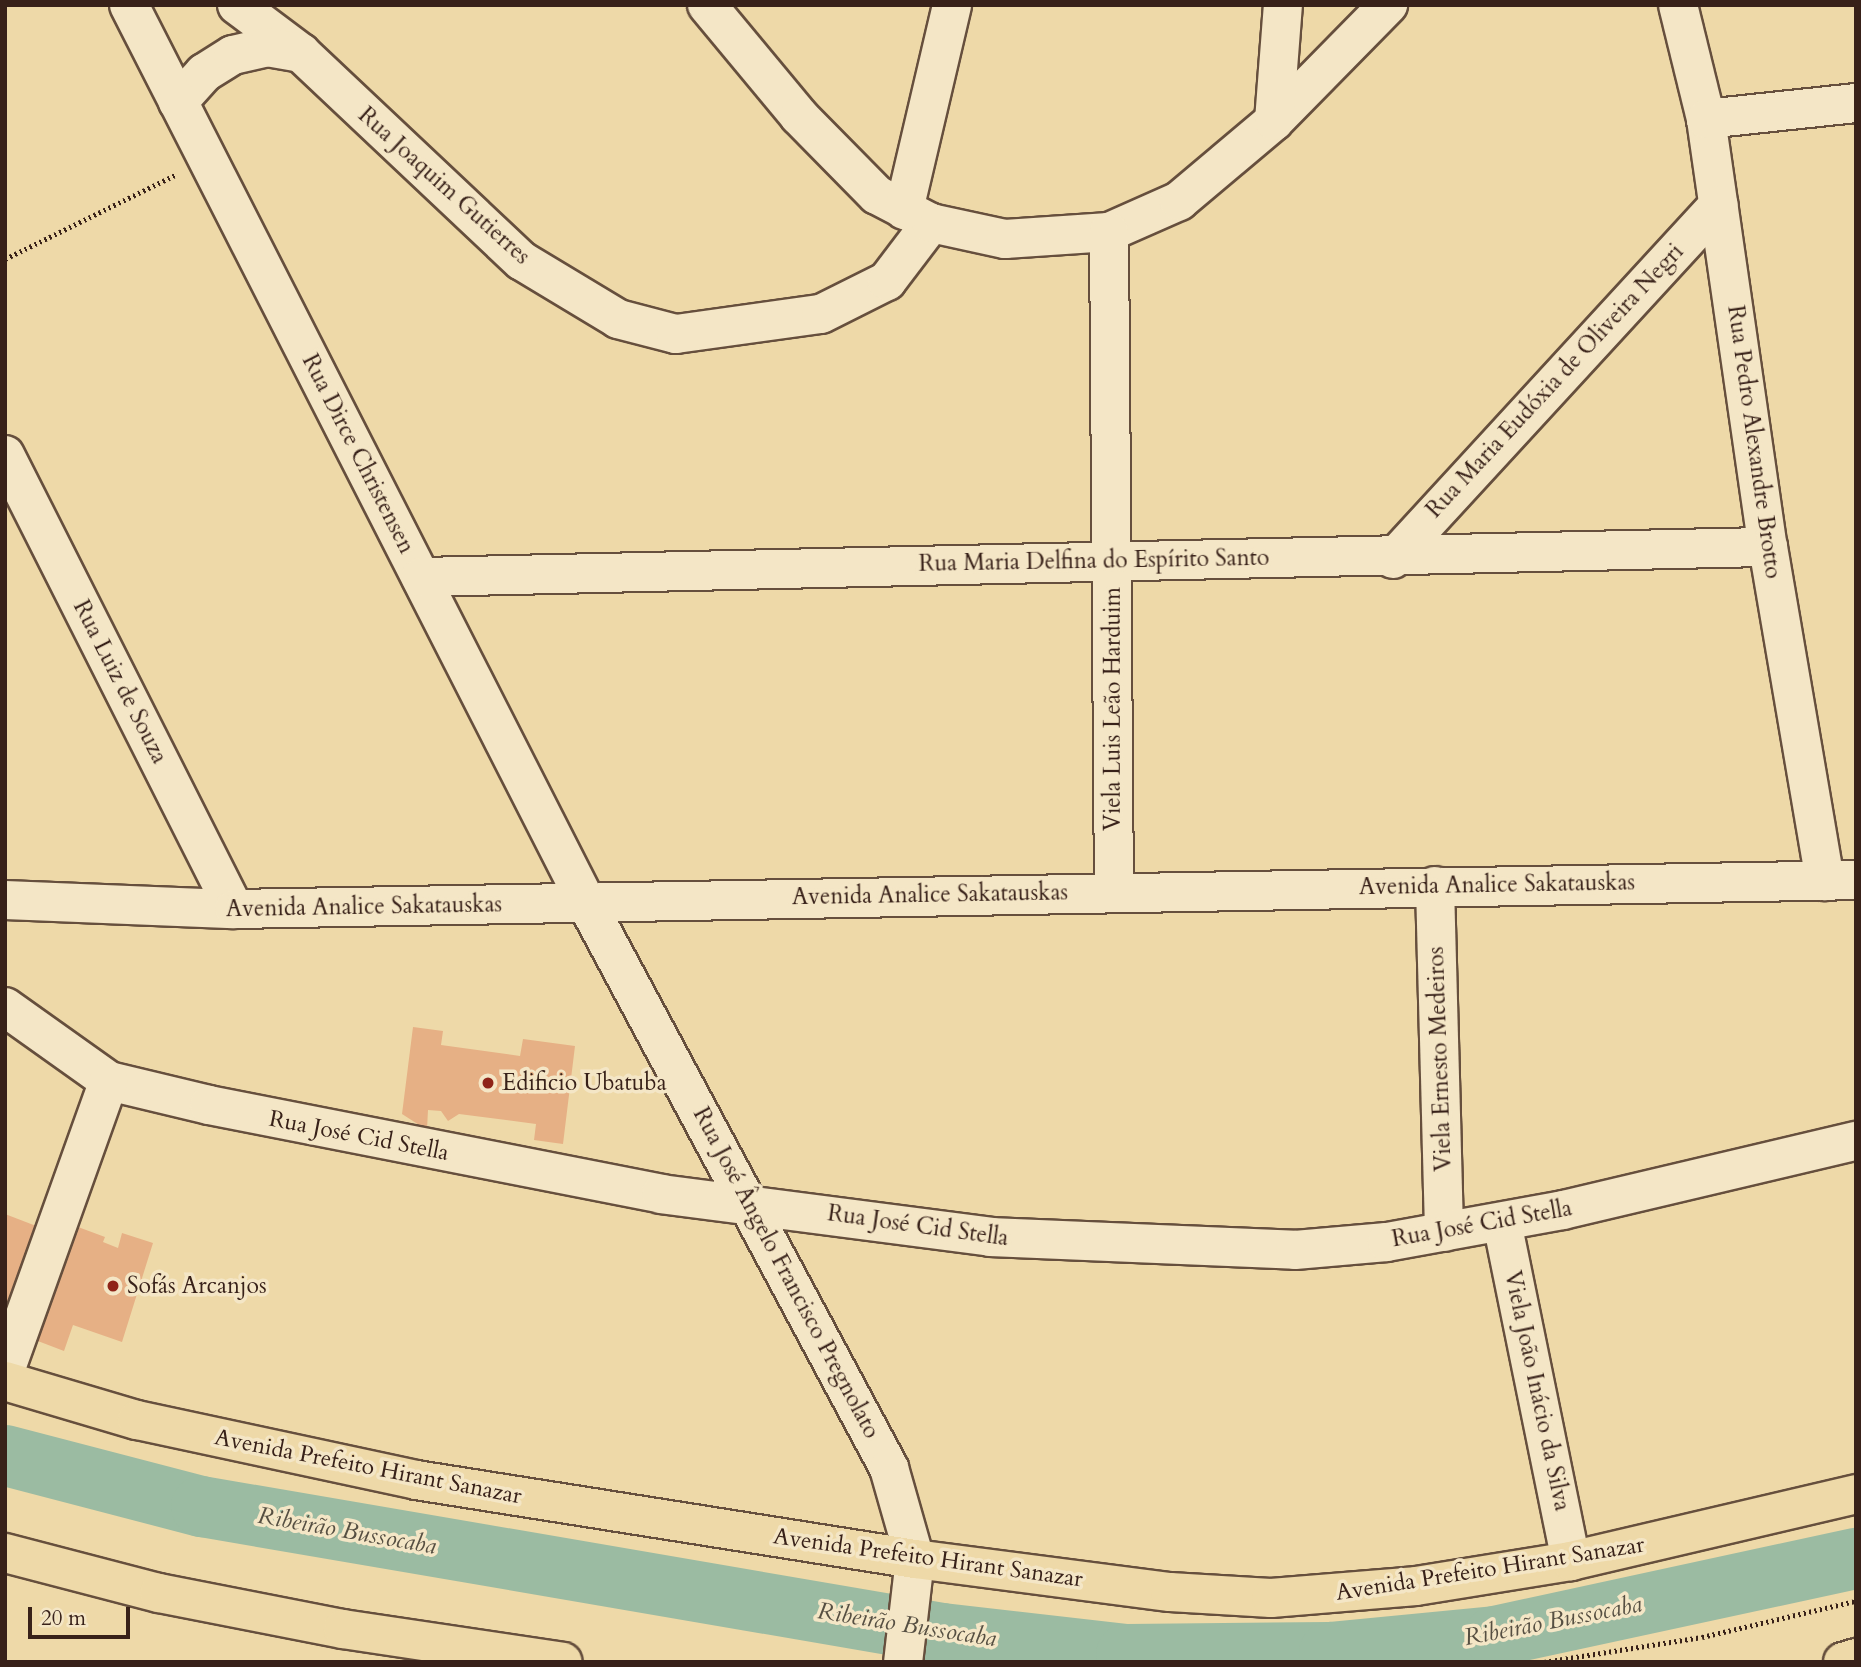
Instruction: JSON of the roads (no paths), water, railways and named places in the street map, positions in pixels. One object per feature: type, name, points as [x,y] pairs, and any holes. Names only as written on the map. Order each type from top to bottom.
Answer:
[{"type":"main road","name":"Avenida Prefeito Hirant Sanazar","points":[[5,1381],[290,1457],[914,1570],[1170,1592],[1271,1598],[1339,1596],[1571,1561],[1856,1494]]},
{"type":"main road","points":[[5,1553],[159,1593],[317,1624],[562,1662]]},
{"type":"main road","points":[[1843,1662],[1856,1658]]},
{"type":"street","name":"Rua Dirce Christensen","points":[[129,5],[587,904]]},
{"type":"street","name":"Rua Joaquim Gutierres","points":[[237,5],[301,53],[522,261],[618,319],[676,334],[821,314],[887,281],[918,216]]},
{"type":"street","points":[[707,5],[799,116],[877,195],[918,216],[1005,239],[1109,233],[1179,201],[1274,121],[1388,5]]},
{"type":"street","points":[[918,216],[953,5]]},
{"type":"street","points":[[1274,121],[1283,5]]},
{"type":"street","name":"Rua Pedro Alexandre Brotto","points":[[1678,5],[1706,119],[1768,547],[1841,880]]},
{"type":"street","points":[[178,102],[204,73],[233,55],[267,47],[301,53]]},
{"type":"street","points":[[1706,119],[1856,103]]},
{"type":"street","name":"Rua Maria Eudóxia de Oliveira Negri","points":[[1393,559],[1720,205]]},
{"type":"street","name":"Viela Luis Leão Harduim","points":[[1109,233],[1114,891]]},
{"type":"street","name":"Rua Luiz de Souza","points":[[5,455],[234,909]]},
{"type":"street","name":"Rua Maria Delfina do Espírito Santo","points":[[421,578],[1112,558],[1393,559],[1768,547]]},
{"type":"street","name":"Avenida Analice Sakatauskas","points":[[5,900],[234,909],[587,904],[1114,891],[1841,880]]},
{"type":"street","name":"Viela Ernesto Medeiros","points":[[1435,886],[1444,1232]]},
{"type":"street","name":"Rua José Ângelo Francisco Pregnolato","points":[[587,904],[889,1468],[914,1570],[904,1662]]},
{"type":"street","name":"Rua José Cid Stella","points":[[5,1007],[110,1081],[308,1128],[661,1194],[990,1237],[1144,1246],[1295,1250],[1444,1232],[1502,1222],[1856,1141]]},
{"type":"street","points":[[5,1371],[110,1081]]},
{"type":"street","name":"Viela João Inácio da Silva","points":[[1502,1222],[1571,1561]]},
{"type":"waterway","name":"Ribeirão Bussocaba","points":[[5,1455],[201,1506],[942,1633],[1126,1654],[1329,1652],[1494,1636],[1856,1558]]},
{"type":"place","name":"Edificio Ubatuba","points":[[488,1083]]},
{"type":"place","name":"Sofás Arcanjos","points":[[113,1286]]}]
